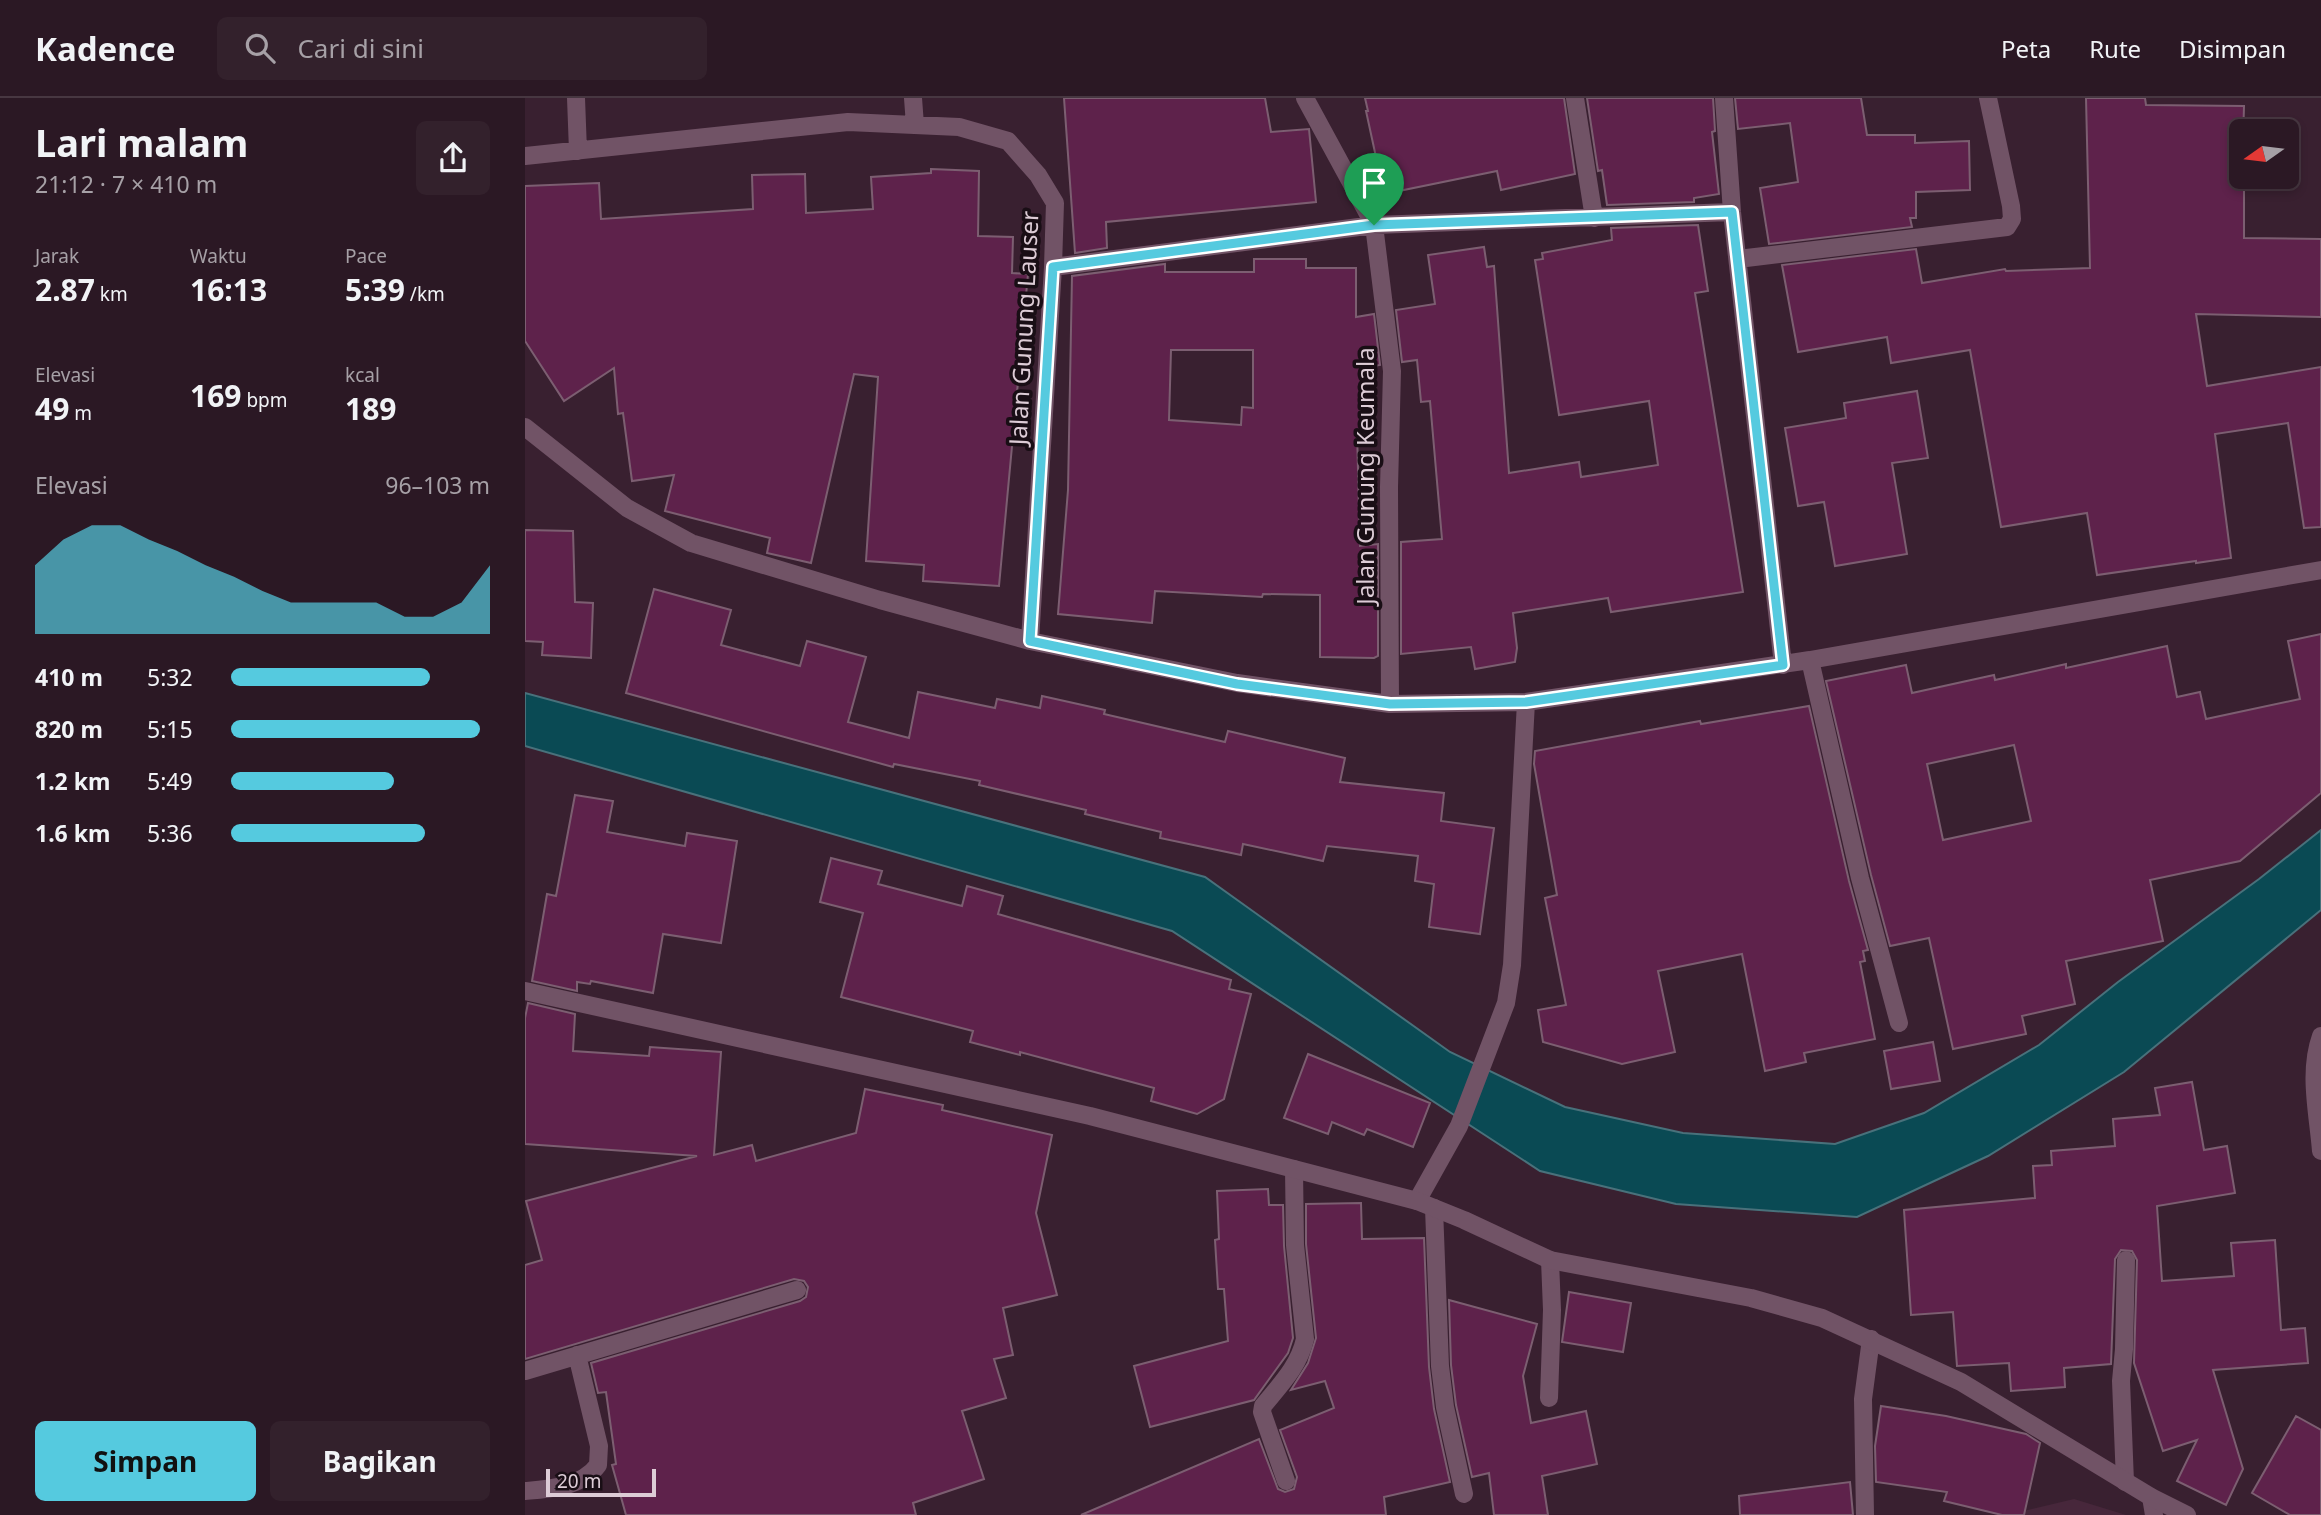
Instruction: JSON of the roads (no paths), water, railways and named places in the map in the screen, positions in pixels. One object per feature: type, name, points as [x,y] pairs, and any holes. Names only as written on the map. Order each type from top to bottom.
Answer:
[{"type":"street","points":[[576,98],[578,151]]},
{"type":"street","points":[[913,98],[915,125]]},
{"type":"street","name":"Jalan Gunung Keumala","points":[[1305,98],[1374,225],[1392,371],[1389,487],[1390,704]]},
{"type":"street","points":[[1575,98],[1594,218]]},
{"type":"street","points":[[1724,98],[1732,212],[1783,665]]},
{"type":"street","points":[[1738,259],[2007,227],[2013,219],[1988,98]]},
{"type":"street","name":"Jalan Gunung Lauser","points":[[525,156],[848,122],[959,127],[1008,141],[1038,175],[1055,203],[1030,641]]},
{"type":"street","points":[[1053,267],[1374,225],[1732,212]]},
{"type":"street","points":[[525,427],[627,508],[691,543],[880,600],[1030,641],[1237,684],[1390,704],[1526,702],[1783,665],[2321,570]]},
{"type":"street","points":[[1810,660],[1860,878],[1899,1023]]},
{"type":"street","points":[[1417,1201],[1458,1126],[1506,1003],[1512,965],[1526,702]]},
{"type":"street","points":[[525,990],[1090,1116],[1417,1201],[1550,1260],[1751,1298],[1822,1318],[1961,1382],[2125,1482],[2152,1506],[2187,1515]]},
{"type":"street","points":[[2321,1036],[2315,1052],[2314,1076],[2321,1151]]},
{"type":"street","points":[[1286,1481],[1262,1412],[1263,1406],[1296,1366],[1302,1354],[1304,1339],[1295,1245],[1294,1169]]},
{"type":"street","points":[[1434,1208],[1440,1366],[1445,1407],[1464,1494]]},
{"type":"street","points":[[1549,1398],[1552,1310],[1550,1260]]},
{"type":"street","points":[[2125,1482],[2121,1381],[2126,1261]]},
{"type":"street","points":[[525,1371],[797,1290]]},
{"type":"street","points":[[1865,1515],[1863,1399],[1871,1339]]},
{"type":"street","points":[[525,1491],[568,1484],[585,1478],[599,1465],[599,1446],[577,1355]]},
{"type":"water","points":[[525,693],[1205,877],[1450,1052],[1565,1107],[1683,1133],[1835,1144],[1924,1113],[2039,1045],[2118,982],[2321,830],[2321,910],[2124,1072],[1988,1156],[1857,1217],[1676,1204],[1540,1171],[1172,931],[525,746]]}]
